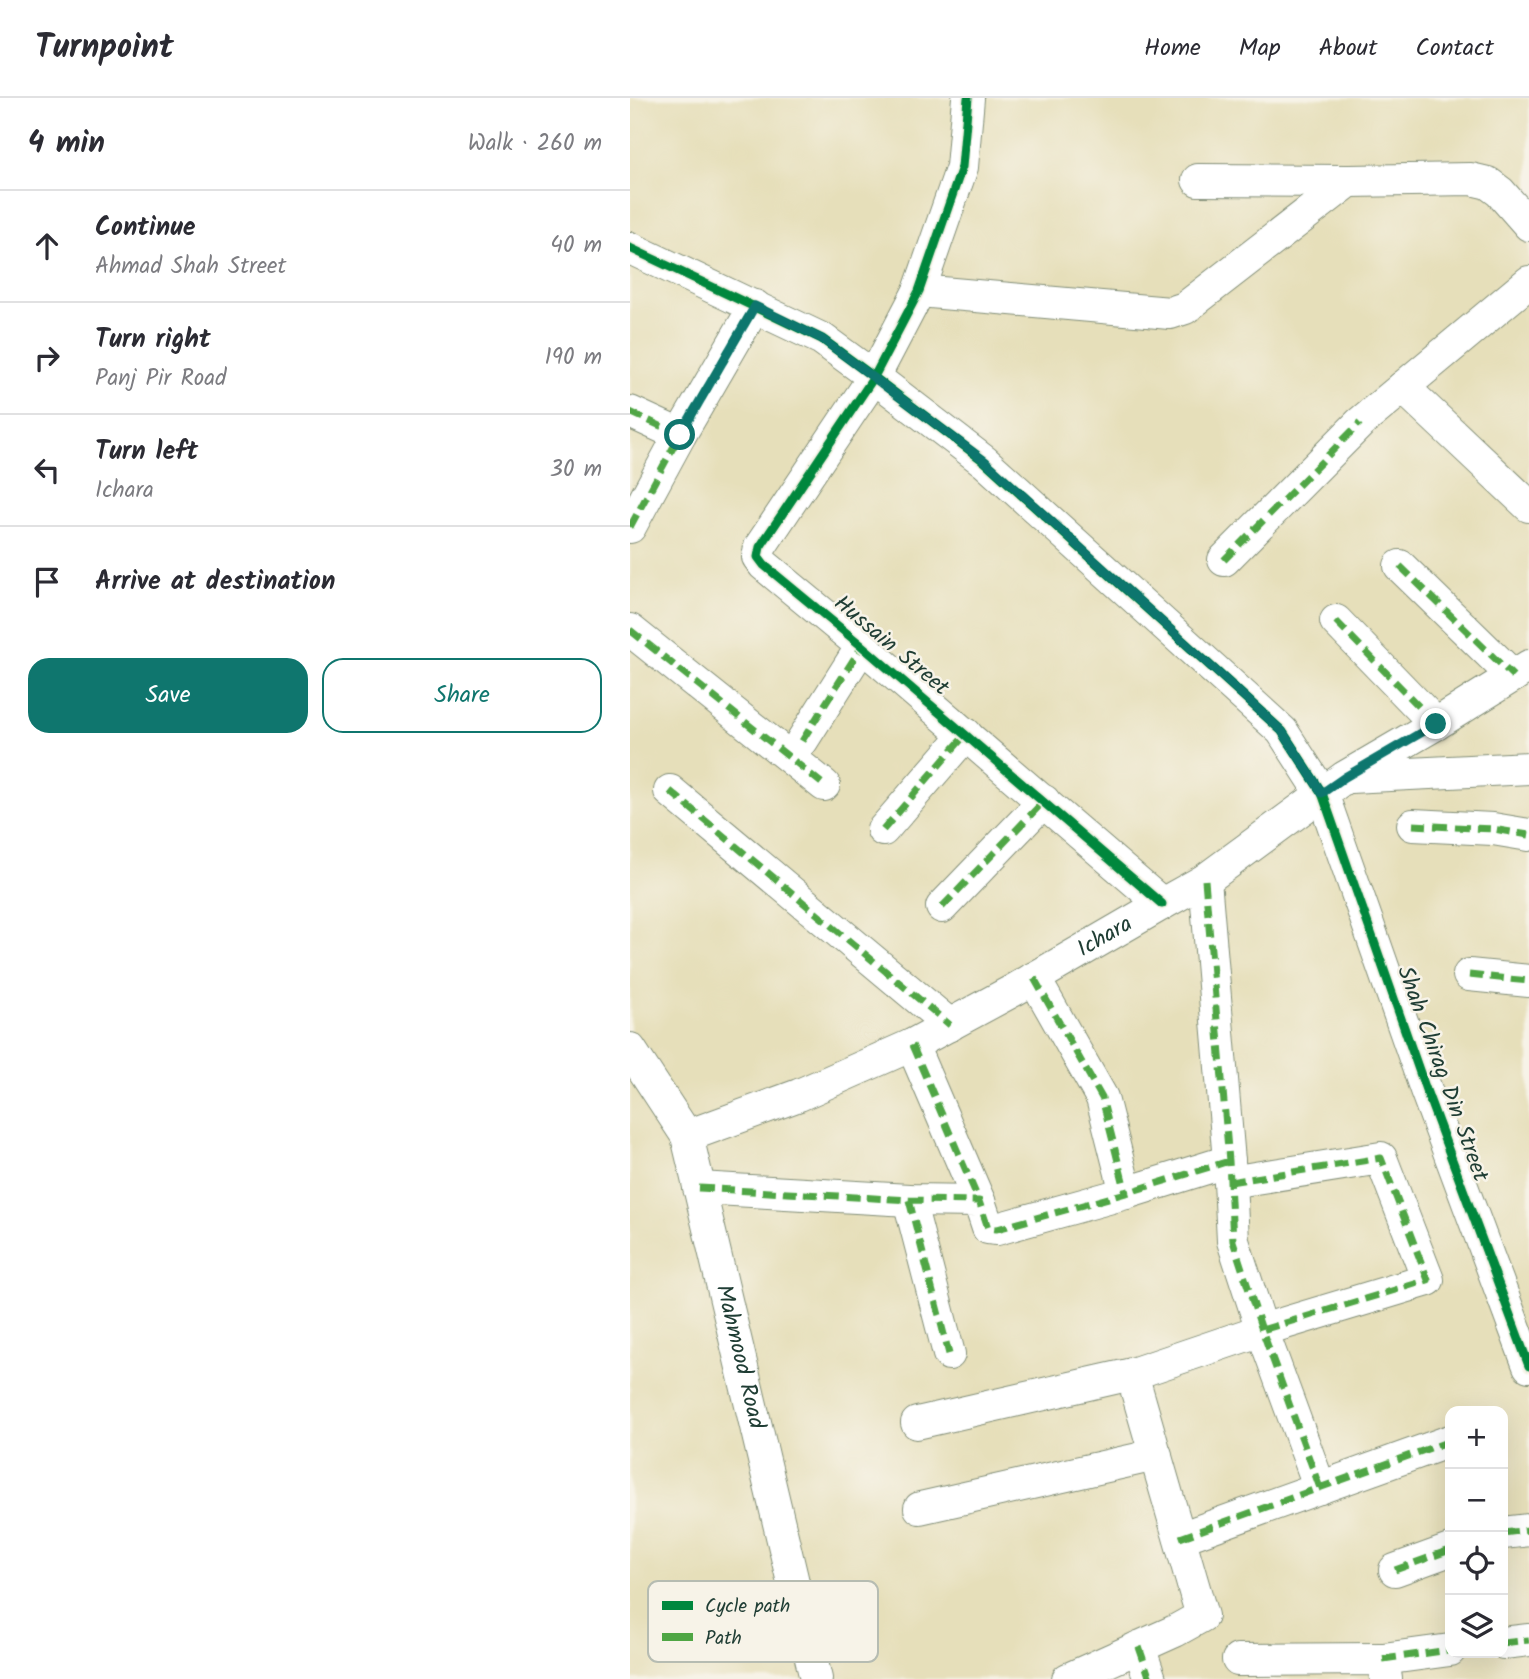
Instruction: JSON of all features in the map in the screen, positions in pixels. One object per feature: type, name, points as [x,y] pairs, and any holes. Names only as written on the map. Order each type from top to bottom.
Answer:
[{"type":"street","points":[[874,377],[919,290],[962,167],[968,98]]},
{"type":"street","points":[[1198,180],[1349,181],[1471,178],[1489,183],[1529,225]]},
{"type":"street","points":[[919,290],[1170,313],[1185,308],[1349,181]]},
{"type":"street","name":"Shah Chirag Din Street","points":[[630,248],[822,339],[985,461],[1282,731],[1333,785],[1426,1090],[1529,1366]]},
{"type":"street","points":[[1224,560],[1360,423],[1529,282]]},
{"type":"street","points":[[630,527],[755,306]]},
{"type":"street","name":"Hussain Street","points":[[874,377],[761,547],[758,557],[764,565],[966,734],[1162,904]]},
{"type":"street","points":[[1403,387],[1529,506]]},
{"type":"street","points":[[630,412],[680,435]]},
{"type":"street","points":[[1400,566],[1521,671]]},
{"type":"street","points":[[1336,621],[1436,724]]},
{"type":"street","points":[[630,630],[824,785]]},
{"type":"street","points":[[802,741],[862,646]]},
{"type":"street","name":"Ichara","points":[[687,1136],[799,1095],[912,1045],[950,1025],[1205,880],[1333,785],[1521,671]]},
{"type":"street","points":[[883,830],[966,734]]},
{"type":"street","points":[[1333,785],[1529,768]]},
{"type":"street","points":[[670,791],[950,1025]]},
{"type":"street","points":[[942,907],[1044,801]]},
{"type":"street","points":[[1413,825],[1493,829],[1529,835]]},
{"type":"street","points":[[1205,880],[1233,1241],[1262,1330],[1320,1488]]},
{"type":"street","points":[[1469,975],[1529,981]]},
{"type":"street","points":[[1034,978],[1102,1098],[1126,1193]]},
{"type":"street","points":[[912,1045],[988,1228],[996,1229],[1126,1193],[1229,1172],[1381,1158],[1428,1280],[1262,1330],[1132,1374],[917,1423]]},
{"type":"street","name":"Mahmood Road","points":[[630,1049],[687,1136],[793,1581]]},
{"type":"street","points":[[699,1188],[909,1200],[979,1201]]},
{"type":"street","points":[[909,1200],[949,1354]]},
{"type":"street","points":[[1068,1679],[1202,1616],[1132,1374]]},
{"type":"street","points":[[1180,1538],[1445,1443]]},
{"type":"street","points":[[920,1508],[1156,1455]]},
{"type":"street","points":[[1508,1532],[1529,1530]]},
{"type":"street","points":[[1395,1570],[1445,1552]]},
{"type":"street","points":[[1508,1642],[1529,1640]]},
{"type":"street","points":[[1139,1647],[1150,1679]]},
{"type":"street","points":[[1238,1660],[1384,1669],[1445,1651]]},
{"type":"marked path","points":[[630,527],[755,306]]},
{"type":"marked path","points":[[630,412],[680,435]]},
{"type":"marked path","points":[[1224,560],[1360,423]]},
{"type":"marked path","points":[[1400,566],[1513,676]]},
{"type":"marked path","points":[[1336,621],[1436,724]]},
{"type":"marked path","points":[[630,630],[824,785]]},
{"type":"marked path","points":[[802,741],[862,646]]},
{"type":"marked path","points":[[883,830],[966,734]]},
{"type":"marked path","points":[[670,791],[950,1025]]},
{"type":"marked path","points":[[942,907],[1044,801]]},
{"type":"marked path","points":[[1413,825],[1493,829],[1529,835]]},
{"type":"marked path","points":[[1205,880],[1229,1161],[1233,1241],[1262,1330],[1320,1488]]},
{"type":"marked path","points":[[1469,975],[1529,981]]},
{"type":"marked path","points":[[1034,978],[1102,1098],[1126,1193]]},
{"type":"marked path","points":[[912,1045],[979,1201]]},
{"type":"marked path","points":[[1230,1182],[1381,1158],[1428,1280],[1262,1330]]},
{"type":"marked path","points":[[699,1188],[909,1200],[979,1201],[988,1228],[997,1229],[1229,1161]]},
{"type":"marked path","points":[[909,1200],[949,1354]]},
{"type":"marked path","points":[[1180,1538],[1445,1443]]},
{"type":"marked path","points":[[1508,1532],[1529,1530]]},
{"type":"marked path","points":[[1395,1570],[1445,1552]]},
{"type":"marked path","points":[[1508,1642],[1529,1640]]},
{"type":"marked path","points":[[1139,1647],[1150,1679]]},
{"type":"marked path","points":[[1383,1659],[1445,1651]]},
{"type":"cycle path","points":[[968,98],[962,167],[919,291],[874,377],[760,547],[758,557],[764,565],[1162,904]]},
{"type":"cycle path","points":[[630,248],[822,339],[874,377],[985,462],[1282,731],[1322,793],[1426,1090],[1529,1366]]},
{"type":"route","points":[[680,435],[755,306],[822,339],[985,461],[1282,731],[1322,793],[1436,724]]}]
